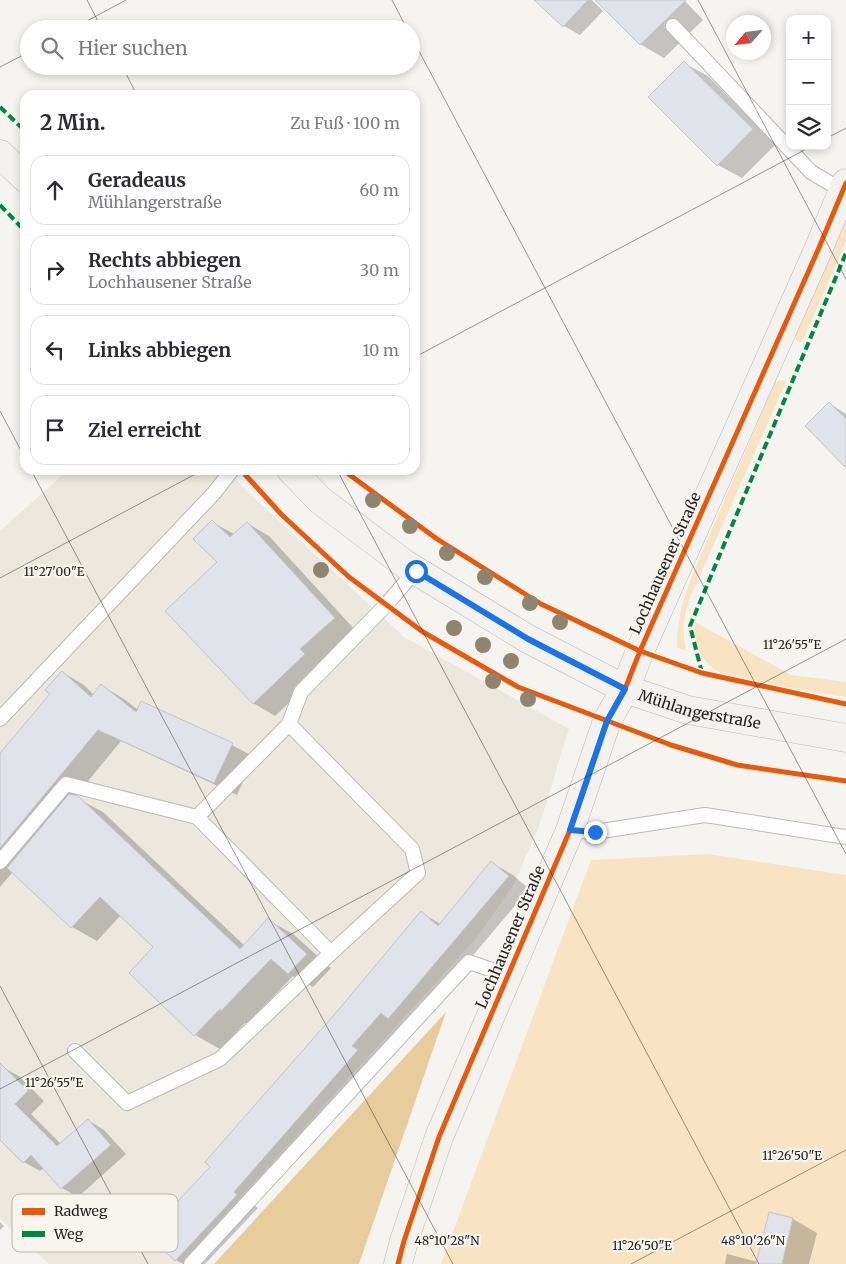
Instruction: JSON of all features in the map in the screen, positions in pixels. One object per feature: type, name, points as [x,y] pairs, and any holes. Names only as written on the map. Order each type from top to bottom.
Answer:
[{"type":"street","points":[[0,154],[20,173]]},
{"type":"street","name":"Lochhausener Straße","points":[[398,1264],[439,1137],[570,830],[607,721],[625,689],[844,187]]},
{"type":"street","name":"Mühlangerstraße","points":[[296,475],[320,500],[416,571],[528,639],[625,689],[688,710],[846,738]]},
{"type":"lane","points":[[673,26],[811,172],[844,187]]},
{"type":"lane","points":[[0,719],[214,493],[228,475]]},
{"type":"lane","points":[[197,818],[289,724],[301,692],[387,604],[416,571]]},
{"type":"lane","points":[[75,1051],[127,1103],[220,1059],[418,873],[412,850],[289,724]]},
{"type":"lane","points":[[0,862],[66,784],[197,818],[331,953]]},
{"type":"lane","points":[[570,830],[595,832],[705,815],[846,837]]},
{"type":"lane","points":[[191,1264],[469,962],[507,975]]},
{"type":"shaded area","points":[[846,218],[846,241],[803,340],[800,343],[796,340],[795,336]]},
{"type":"shaded area","points":[[783,380],[786,382],[689,600],[684,626],[686,651],[677,647],[682,608],[690,581],[775,382]]},
{"type":"shaded area","points":[[62,475],[231,475],[404,637],[569,729],[539,826],[514,884],[478,936],[180,1264],[49,1264],[36,1252],[178,1252],[178,1194],[12,1194],[12,1230],[0,1219],[0,531]]},
{"type":"shaded area","points":[[695,622],[791,675],[846,682],[846,697],[735,678],[721,673],[708,664],[700,652],[695,637]]},
{"type":"shaded area","points":[[708,854],[846,875],[846,1264],[441,1264],[591,860]]},
{"type":"shaded area","points":[[446,1012],[359,1264],[214,1264]]},
{"type":"building","points":[[534,0],[588,0],[563,27]]},
{"type":"building","points":[[595,0],[686,0],[640,45]]},
{"type":"building","points":[[684,61],[753,129],[717,166],[648,97]]},
{"type":"building","points":[[829,402],[846,419],[846,468],[805,426]]},
{"type":"building","points":[[212,520],[230,537],[247,522],[335,618],[300,649],[305,654],[253,704],[165,611],[217,562],[193,539]]},
{"type":"building","points":[[62,671],[91,697],[101,684],[136,712],[141,701],[233,743],[214,783],[98,730],[0,848],[0,753],[50,694],[45,690]]},
{"type":"building","points":[[69,794],[78,796],[240,949],[268,918],[307,954],[288,974],[271,959],[194,1036],[129,973],[153,947],[100,897],[71,928],[7,868]]},
{"type":"building","points":[[491,861],[509,876],[388,1019],[381,1013],[352,1046],[358,1050],[234,1192],[237,1195],[175,1261],[166,1252],[178,1252],[178,1201],[210,1167],[205,1162],[340,1008],[421,911],[438,926]]},
{"type":"building","points":[[0,1063],[28,1091],[15,1104],[57,1146],[88,1119],[111,1145],[61,1189],[31,1155],[23,1163],[0,1140]]},
{"type":"building","points":[[769,1212],[793,1218],[782,1264],[756,1264]]},
{"type":"marked path","points":[[0,107],[20,126]]},
{"type":"marked path","points":[[0,205],[20,226]]},
{"type":"marked path","points":[[702,673],[690,626],[846,253]]},
{"type":"cycle path","points":[[398,1264],[439,1137],[570,830],[607,721],[625,689],[846,183]]},
{"type":"cycle path","points":[[246,475],[282,515],[349,577],[423,632],[518,687],[671,745],[737,765],[846,781]]},
{"type":"cycle path","points":[[350,475],[437,539],[541,604],[640,651],[702,673],[846,704]]},
{"type":"route","points":[[416,571],[528,639],[625,689],[607,721],[570,830],[595,832]]}]
